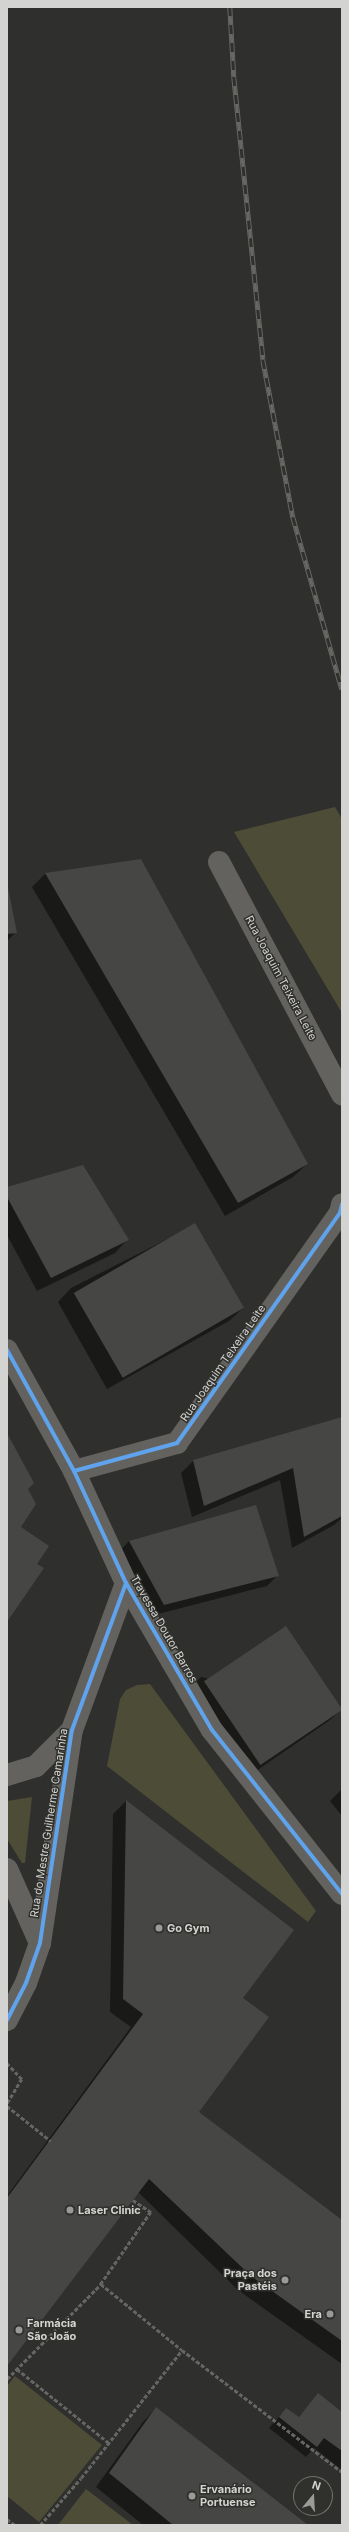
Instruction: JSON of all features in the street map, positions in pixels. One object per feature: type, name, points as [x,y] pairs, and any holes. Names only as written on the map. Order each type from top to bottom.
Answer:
[{"type":"street","name":"Rua Joaquim Teixeira Leite","points":[[219,862],[342,1094]]},
{"type":"street","name":"Rua Joaquim Teixeira Leite","points":[[74,1472],[177,1443],[340,1212],[342,1204]]},
{"type":"street","name":"Travessa Doutor Barros","points":[[7,1350],[74,1472],[126,1583],[212,1730],[342,1894]]},
{"type":"street","name":"Rua do Mestre Guilherme Camarinha","points":[[7,2020],[26,1983],[40,1943],[72,1730],[126,1583]]},
{"type":"street","name":"Rua do Mestre Guilherme Camarinha","points":[[7,1775],[36,1766],[72,1730]]},
{"type":"street","name":"Rua do Mestre Guilherme Camarinha","points":[[7,1869],[40,1943]]},
{"type":"path","points":[[7,2063],[22,2080],[7,2105],[51,2141]]},
{"type":"path","points":[[7,2379],[101,2284],[150,2212],[133,2200]]},
{"type":"path","points":[[101,2284],[182,2350],[342,2472]]},
{"type":"path","points":[[40,2525],[109,2443],[182,2350]]},
{"type":"path","points":[[17,2369],[109,2443]]},
{"type":"path","points":[[7,2519],[15,2525]]},
{"type":"shaded area","points":[[335,807],[342,819],[342,1013],[234,832]]},
{"type":"shaded area","points":[[150,1684],[316,1911],[308,1922],[107,1766],[120,1699],[126,1690],[137,1685]]},
{"type":"shaded area","points":[[32,1797],[25,1863],[22,1863],[7,1839],[7,1801]]},
{"type":"shaded area","points":[[15,2376],[102,2445],[39,2522],[7,2496],[7,2386]]},
{"type":"shaded area","points":[[86,2489],[133,2525],[58,2525]]},
{"type":"building","points":[[141,859],[308,1164],[238,1203],[45,873]]},
{"type":"building","points":[[7,882],[17,933],[7,934]]},
{"type":"building","points":[[83,1165],[129,1240],[51,1278],[7,1197],[7,1187]]},
{"type":"building","points":[[195,1223],[244,1308],[123,1378],[74,1293]]},
{"type":"building","points":[[342,1417],[342,1516],[304,1537],[293,1468],[204,1506],[193,1460]]},
{"type":"building","points":[[7,1433],[34,1483],[28,1489],[36,1504],[21,1527],[49,1546],[37,1564],[44,1568],[7,1622]]},
{"type":"building","points":[[256,1505],[279,1576],[164,1605],[129,1541]]},
{"type":"building","points":[[286,1626],[342,1710],[260,1765],[204,1681]]},
{"type":"building","points":[[126,1800],[294,1930],[243,1998],[269,2017],[199,2112],[342,2220],[342,2341],[251,2276],[149,2179],[7,2366],[7,2198],[143,2014],[123,1999]]},
{"type":"building","points":[[318,2393],[342,2412],[342,2451],[324,2438],[317,2447],[279,2417],[286,2408],[299,2417]]},
{"type":"building","points":[[156,2407],[293,2513],[293,2516],[296,2516],[308,2525],[173,2525],[109,2473]]},
{"type":"railway","points":[[230,7],[234,77],[263,360],[293,517],[342,689]]},
{"type":"cycle path","points":[[74,1471],[177,1443],[340,1213],[342,1204]]},
{"type":"cycle path","points":[[7,1350],[74,1471],[126,1583],[212,1730],[342,1894]]},
{"type":"cycle path","points":[[7,2020],[26,1983],[40,1943],[72,1730],[126,1583]]},
{"type":"place","name":"Go Gym","points":[[159,1928]]},
{"type":"place","name":"Laser Clinic","points":[[70,2210]]},
{"type":"place","name":"Praça dos Pastéis","points":[[285,2280]]},
{"type":"place","name":"Era","points":[[330,2314]]},
{"type":"place","name":"Farmácia São João","points":[[19,2330]]},
{"type":"place","name":"Ervanário Portuense","points":[[192,2496]]}]
